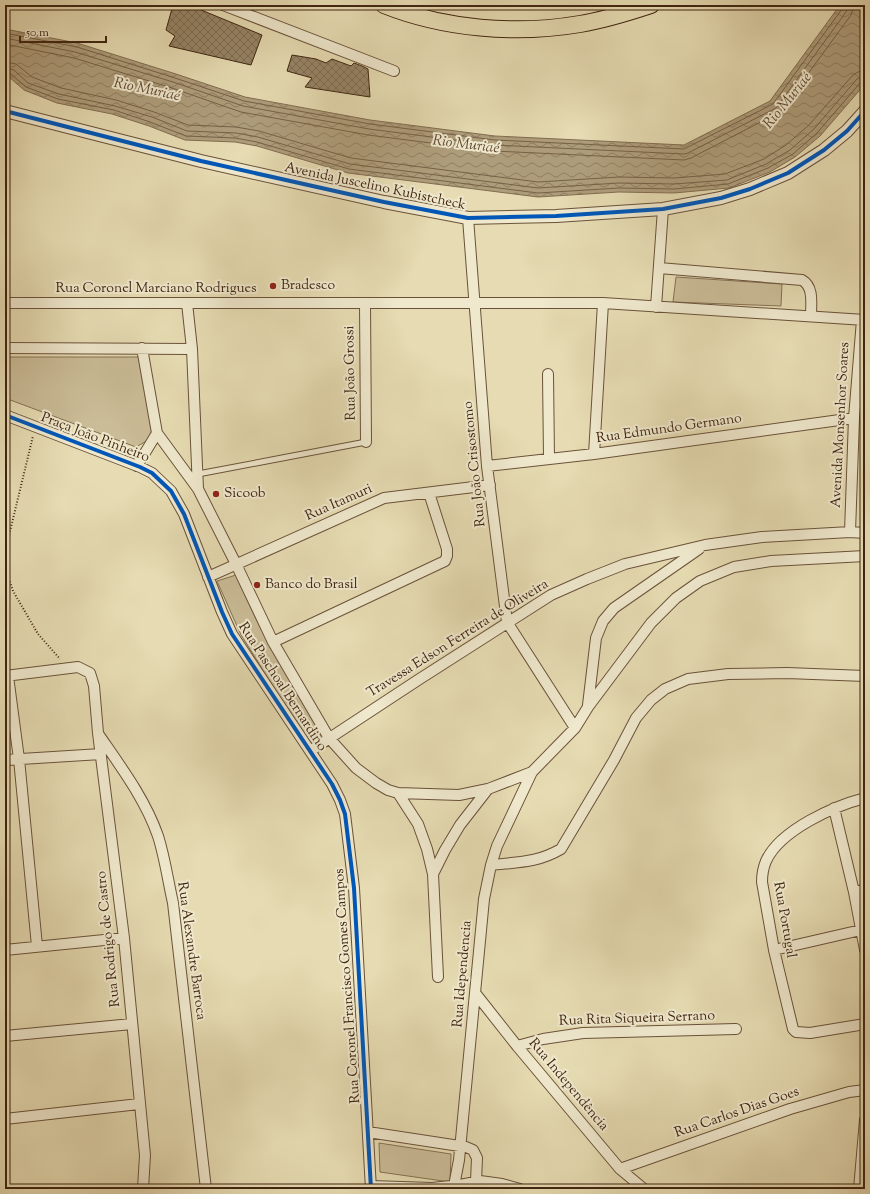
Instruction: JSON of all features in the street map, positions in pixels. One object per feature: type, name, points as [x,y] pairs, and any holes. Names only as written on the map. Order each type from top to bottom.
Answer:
[{"type":"highway","points":[[384,5],[437,21],[481,28],[531,29],[579,24],[622,15],[651,5]]},
{"type":"street","points":[[223,5],[394,71]]},
{"type":"street","name":"Avenida Juscelino Kubistcheck","points":[[5,111],[209,162],[384,202],[468,218],[556,216],[663,209],[721,198],[750,189],[788,173],[824,150],[847,130],[865,111]]},
{"type":"street","points":[[656,307],[663,209]]},
{"type":"street","name":"Rua João Crisostomo","points":[[468,218],[487,466],[507,622]]},
{"type":"street","points":[[659,268],[802,280],[807,283],[810,288],[812,296],[811,316]]},
{"type":"street","name":"Rua Coronel Marciano Rodrigues","points":[[5,303],[603,303],[863,320]]},
{"type":"street","name":"Rua Paschoal Bernardino","points":[[187,303],[192,349],[198,489],[273,642],[329,738],[356,768],[376,783],[388,790],[398,793]]},
{"type":"street","name":"Rua João Grossi","points":[[365,303],[366,442]]},
{"type":"street","points":[[594,454],[603,303]]},
{"type":"street","name":"Avenida Monsenhor Soares","points":[[850,532],[854,418],[863,320]]},
{"type":"street","points":[[5,348],[192,349]]},
{"type":"street","name":"Praça João Pinheiro","points":[[142,348],[156,433],[198,489]]},
{"type":"street","points":[[548,374],[549,458]]},
{"type":"street","name":"Praça João Pinheiro","points":[[5,415],[137,466],[152,473],[171,491]]},
{"type":"street","name":"Rua Edmundo Germano","points":[[487,466],[594,454],[854,418]]},
{"type":"street","name":"Praça João Pinheiro","points":[[137,466],[156,433]]},
{"type":"street","name":"Rua Itamuri","points":[[208,576],[384,498],[490,485]]},
{"type":"street","name":"Rua Paschoal Bernardino","points":[[171,491],[184,514],[232,634],[332,784]]},
{"type":"street","points":[[273,642],[445,561],[447,549],[429,493]]},
{"type":"street","name":"Travessa Edson Ferreira de Oliveira","points":[[310,751],[507,622],[551,595],[586,579],[625,564],[705,545],[762,537],[850,532],[865,533]]},
{"type":"street","points":[[588,707],[596,638],[603,621],[614,608],[636,591],[705,545]]},
{"type":"street","points":[[398,793],[459,796],[488,789],[532,772],[575,728],[588,707],[651,623],[676,598],[700,581],[734,567],[771,561],[865,556]]},
{"type":"street","points":[[507,622],[575,728]]},
{"type":"street","name":"Rua Rodrigo de Castro","points":[[67,668],[78,667],[90,673],[94,686],[98,733],[124,938],[145,1155],[143,1189]]},
{"type":"street","points":[[37,946],[19,759],[6,676],[67,668]]},
{"type":"street","points":[[491,865],[534,860],[548,856],[561,849],[614,760],[636,718],[651,700],[665,689],[688,679],[728,674],[788,673],[865,676]]},
{"type":"street","name":"Rua Alexandre Barroca","points":[[98,733],[134,786],[158,836],[172,903],[206,1189]]},
{"type":"street","points":[[5,760],[101,754]]},
{"type":"street","name":"Rua Idependencia","points":[[454,1186],[457,1174],[476,994],[484,899],[491,865],[497,846],[532,772]]},
{"type":"street","name":"Rua Coronel Francisco Gomes Campos","points":[[332,784],[345,814],[354,888],[371,1188]]},
{"type":"street","points":[[433,874],[460,825],[488,789]]},
{"type":"street","points":[[398,793],[418,824],[427,849],[433,874],[438,977]]},
{"type":"street","name":"Rua Portugal","points":[[865,798],[834,808],[802,824],[778,844],[766,860],[762,882],[774,950],[793,1029],[796,1032],[810,1033],[865,1024]]},
{"type":"street","points":[[834,808],[854,892],[865,950]]},
{"type":"street","points":[[854,892],[865,890]]},
{"type":"street","points":[[774,950],[861,930]]},
{"type":"street","points":[[5,950],[124,938]]},
{"type":"street","name":"Rua Independência","points":[[476,994],[517,1046],[620,1169],[644,1189]]},
{"type":"street","points":[[5,1036],[132,1024]]},
{"type":"street","name":"Rua Rita Siqueira Serrano","points":[[517,1046],[543,1039],[583,1033],[736,1029]]},
{"type":"street","name":"Rua Carlos Dias Goes","points":[[620,1169],[790,1109],[850,1092],[865,1090]]},
{"type":"street","points":[[5,1118],[139,1104]]},
{"type":"street","points":[[859,1189],[865,1120]]},
{"type":"street","points":[[368,1132],[460,1145],[473,1150],[477,1158],[476,1181]]},
{"type":"street","points":[[371,1188],[432,1188],[454,1186],[476,1181],[487,1181],[520,1189]]},
{"type":"lane","points":[[198,474],[366,442]]},
{"type":"path","points":[[5,552],[35,427]]},
{"type":"path","points":[[5,555],[8,576],[13,591],[38,634],[67,668]]},
{"type":"shaded area","points":[[676,277],[782,284],[781,306],[673,302]]},
{"type":"shaded area","points":[[5,357],[145,357],[152,427],[150,439],[136,447],[5,398]]},
{"type":"shaded area","points":[[236,575],[323,734],[309,744],[241,635],[217,581]]},
{"type":"shaded area","points":[[379,1143],[451,1154],[450,1182],[380,1172]]},
{"type":"water","name":"Rio Muriaé","points":[[840,5],[865,5],[865,84],[820,136],[795,157],[770,172],[729,188],[674,193],[619,192],[538,197],[348,173],[257,146],[235,142],[185,140],[112,114],[57,103],[24,90],[9,77],[5,77],[5,29],[77,43],[245,97],[370,120],[495,136],[684,145],[770,101]]},
{"type":"building","points":[[173,5],[189,5],[262,35],[251,65],[169,46],[175,36],[166,30]]},
{"type":"building","points":[[292,55],[316,59],[326,63],[332,59],[351,66],[354,63],[368,69],[370,97],[305,87],[312,78],[287,71]]},
{"type":"cycle path","points":[[5,111],[201,161],[384,202],[468,218],[556,216],[663,209],[721,198],[750,189],[788,173],[824,150],[847,131],[865,111]]},
{"type":"cycle path","points":[[5,415],[140,467],[152,473],[171,491],[184,514],[232,634],[332,784],[340,800],[345,814],[354,888],[371,1189]]},
{"type":"place","name":"Bradesco","points":[[273,286]]},
{"type":"place","name":"Sicoob","points":[[216,494]]},
{"type":"place","name":"Banco do Brasil","points":[[257,585]]}]
